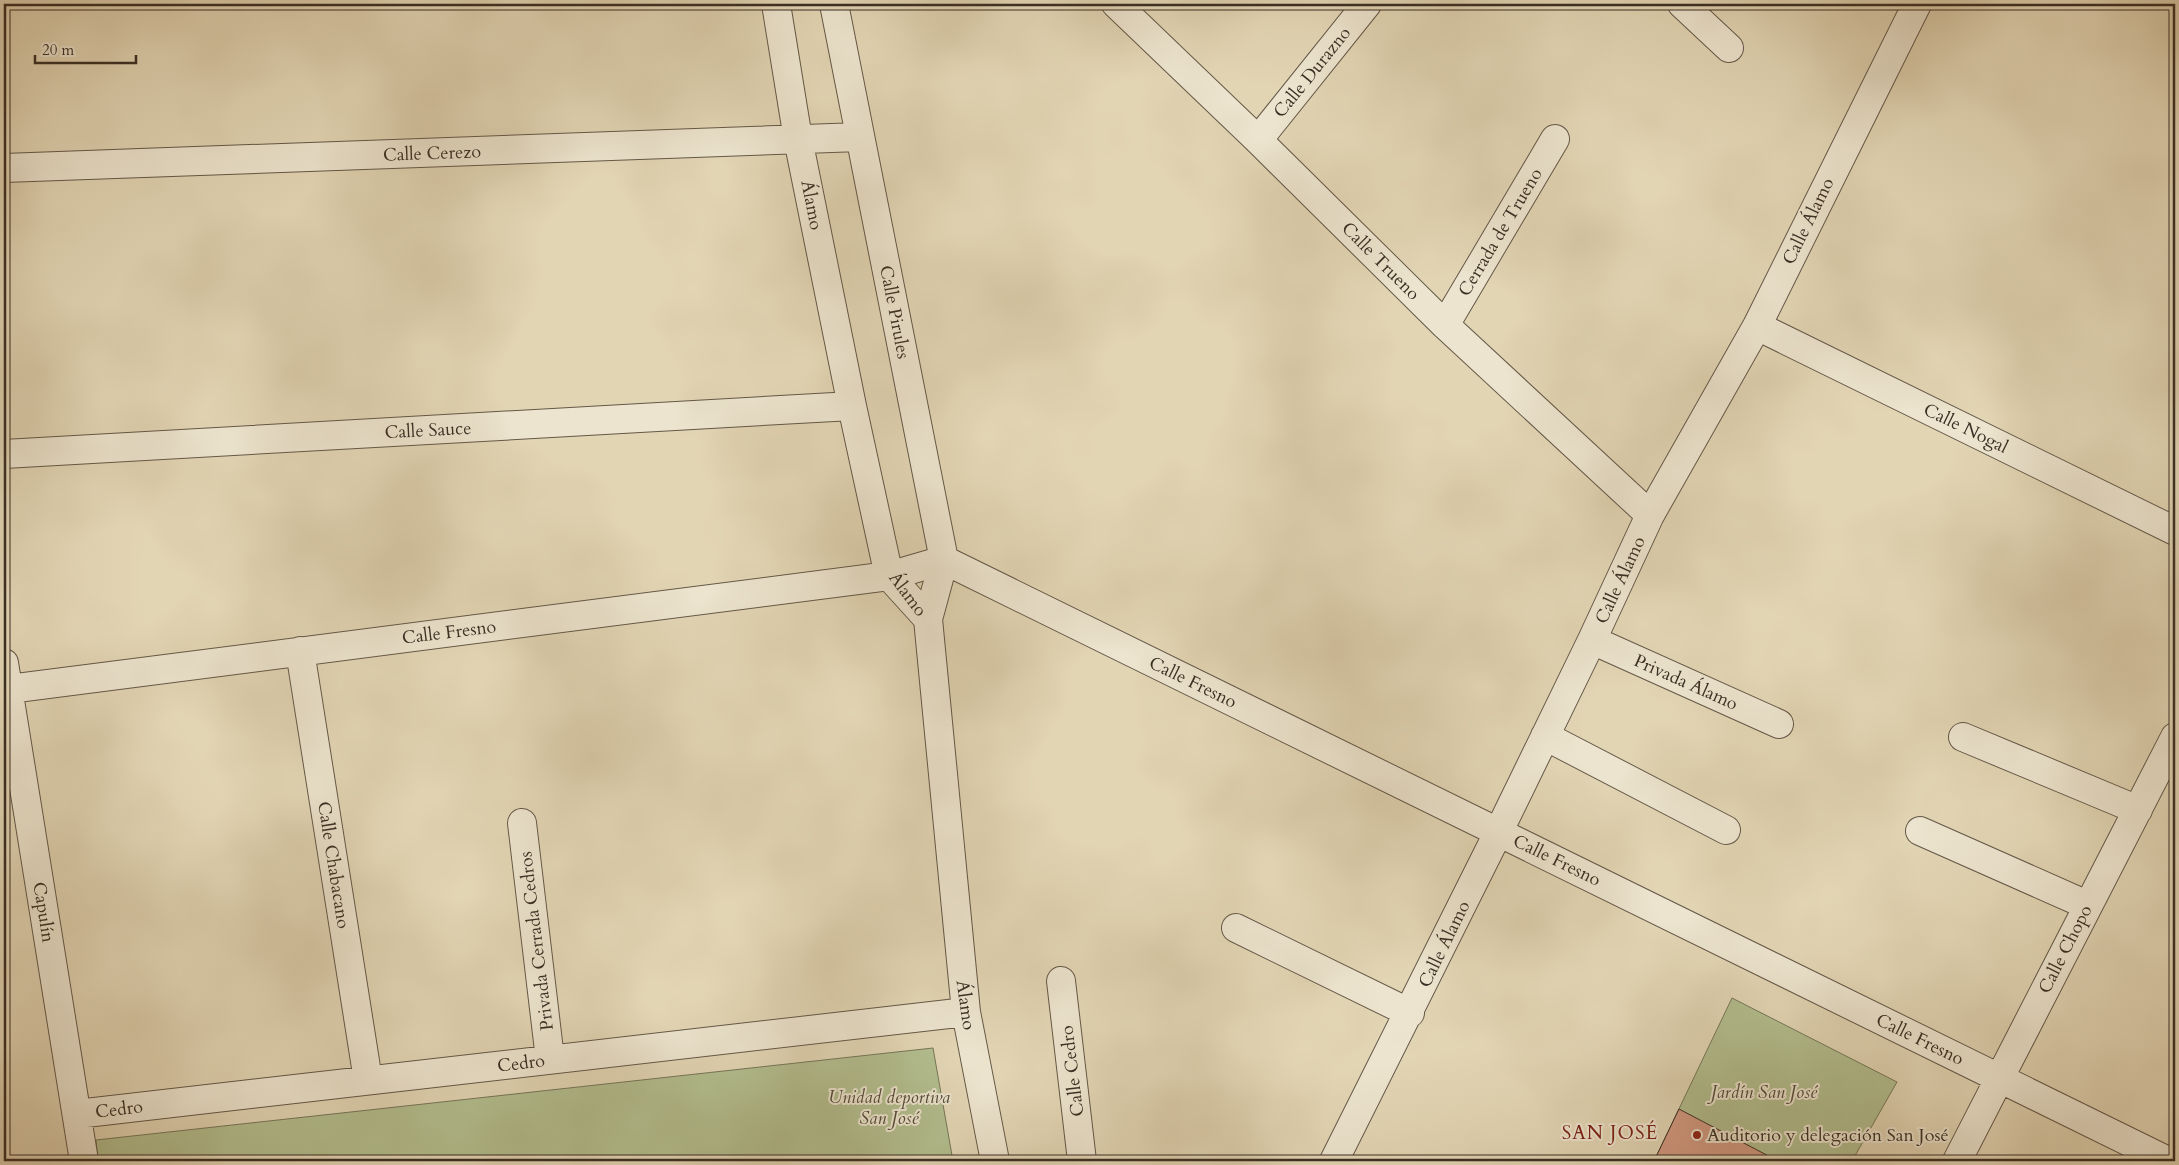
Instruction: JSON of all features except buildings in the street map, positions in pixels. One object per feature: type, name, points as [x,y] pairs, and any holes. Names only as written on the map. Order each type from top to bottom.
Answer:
[{"type":"street","name":"Álamo","points":[[776,4],[798,139],[852,406],[889,576],[928,619],[966,1012],[996,1161]]},
{"type":"street","name":"Calle Pirules","points":[[834,4],[944,560],[928,619]]},
{"type":"street","name":"Calle Trueno","points":[[1116,4],[1258,140],[1445,325],[1650,515]]},
{"type":"street","name":"Calle Durazno","points":[[1258,140],[1367,4]]},
{"type":"street","points":[[1682,4],[1730,48]]},
{"type":"street","name":"Calle Álamo","points":[[1334,1161],[1410,1013],[1592,640],[1650,515],[1757,326],[1917,4]]},
{"type":"street","name":"Calle Cerezo","points":[[4,168],[860,137]]},
{"type":"street","name":"Cerrada de Trueno","points":[[1445,325],[1555,139]]},
{"type":"street","name":"Calle Nogal","points":[[1757,326],[2175,531]]},
{"type":"street","name":"Calle Sauce","points":[[4,454],[852,406]]},
{"type":"street","name":"Calle Fresno","points":[[9,689],[889,576],[944,560],[2168,1161]]},
{"type":"street","name":"Privada Álamo","points":[[1592,640],[1779,724]]},
{"type":"street","name":"Calle Chabacano","points":[[300,651],[368,1080]]},
{"type":"street","name":"Capulín","points":[[4,663],[9,689],[13,776],[84,1161]]},
{"type":"street","points":[[1545,736],[1726,830]]},
{"type":"street","points":[[1963,737],[2138,810]]},
{"type":"street","name":"Calle Chopo","points":[[1956,1161],[2175,738]]},
{"type":"street","name":"Privada Cerrada Cedros","points":[[522,823],[550,1059]]},
{"type":"street","points":[[1920,831],[2087,905]]},
{"type":"street","points":[[1236,928],[1410,1013]]},
{"type":"street","name":"Calle Cedro","points":[[1061,980],[1082,1161]]},
{"type":"street","name":"Cedro","points":[[76,1114],[966,1012]]},
{"type":"green space","name":"Jardín San José","points":[[1732,998],[1897,1082],[1852,1161],[1654,1161]]},
{"type":"green space","name":"Unidad deportiva San José","points":[[933,1048],[953,1161],[98,1161],[96,1140]]},
{"type":"place","name":"Auditorio y delegación San José","points":[[1697,1135]]},
{"type":"district","name":"SAN JOSÉ","points":[[1610,1132]]}]
